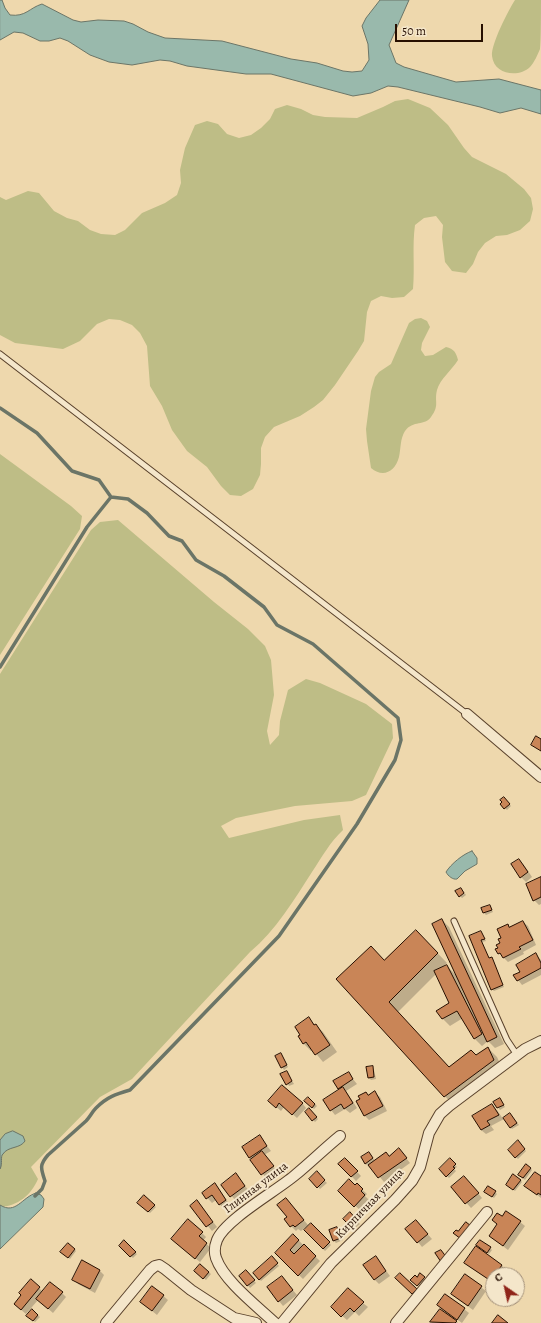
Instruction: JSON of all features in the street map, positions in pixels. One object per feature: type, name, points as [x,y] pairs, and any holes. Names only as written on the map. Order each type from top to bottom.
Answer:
[{"type":"street","points":[[467,714],[541,776]]},
{"type":"street","name":"Кирпичная улица","points":[[282,1323],[331,1263],[412,1181],[420,1167],[429,1133],[440,1114],[525,1049],[541,1041]]},
{"type":"street","name":"Глинная улица","points":[[275,1323],[236,1286],[223,1270],[216,1257],[215,1248],[217,1239],[235,1219],[294,1176],[340,1136]]},
{"type":"street","points":[[396,1323],[487,1212]]},
{"type":"street","points":[[106,1323],[150,1270],[159,1265],[191,1290],[234,1318],[256,1323]]},
{"type":"lane","points":[[0,354],[467,714]]},
{"type":"lane","points":[[454,921],[507,1040],[517,1055]]},
{"type":"shaded area","points":[[0,0],[2,0],[10,15],[20,15],[42,4],[73,20],[81,22],[98,20],[124,21],[165,38],[222,41],[291,59],[317,63],[343,71],[352,72],[362,71],[369,60],[368,44],[362,26],[366,18],[380,0],[409,0],[389,45],[396,63],[404,67],[456,82],[499,79],[541,90],[541,114],[521,108],[500,113],[398,87],[388,86],[371,93],[353,96],[271,74],[246,74],[187,66],[160,60],[132,65],[109,62],[90,55],[68,41],[60,38],[49,41],[40,41],[23,33],[14,32],[0,40]]},
{"type":"shaded area","points":[[515,0],[541,0],[540,49],[530,67],[520,73],[508,73],[497,67],[492,56],[492,51],[504,19]]},
{"type":"shaded area","points":[[408,99],[430,108],[448,125],[472,157],[506,174],[524,189],[531,198],[533,209],[530,221],[520,230],[507,235],[496,236],[485,243],[466,273],[452,271],[445,262],[442,237],[443,225],[436,216],[424,218],[415,225],[413,289],[404,297],[392,298],[381,296],[371,301],[367,312],[364,341],[358,351],[323,400],[300,416],[274,427],[265,437],[261,448],[260,475],[253,489],[241,496],[230,495],[221,486],[207,467],[187,451],[172,430],[162,406],[150,386],[147,346],[140,333],[132,325],[120,320],[109,319],[97,324],[80,341],[63,349],[15,343],[0,335],[0,197],[6,200],[28,191],[39,193],[54,211],[67,218],[78,221],[90,230],[101,234],[115,235],[125,230],[142,213],[165,203],[177,195],[181,183],[180,170],[185,148],[195,125],[207,121],[218,124],[227,134],[239,138],[251,135],[270,119],[275,109],[287,105],[301,109],[313,115],[357,118],[395,101]]},
{"type":"shaded area","points":[[421,318],[427,321],[430,327],[422,343],[421,350],[425,356],[433,355],[446,347],[454,351],[458,360],[443,378],[437,390],[434,413],[428,420],[412,425],[405,431],[401,440],[399,457],[395,466],[388,472],[380,473],[371,468],[367,441],[366,429],[371,391],[375,377],[379,372],[391,364],[409,323],[415,319]]},
{"type":"shaded area","points":[[0,454],[71,506],[82,516],[80,529],[0,655]]},
{"type":"shaded area","points":[[118,520],[248,629],[265,646],[271,660],[274,695],[267,731],[270,745],[279,735],[280,721],[288,690],[306,679],[320,683],[366,704],[392,724],[393,738],[366,795],[352,801],[295,806],[236,818],[221,826],[229,838],[304,820],[340,815],[343,830],[330,845],[291,904],[268,934],[132,1079],[100,1097],[31,1167],[38,1179],[28,1195],[18,1202],[0,1207],[0,674],[91,530],[100,522]]},
{"type":"shaded area","points":[[472,851],[477,858],[477,864],[465,871],[457,879],[449,876],[446,872],[451,866],[461,857]]},
{"type":"shaded area","points":[[13,1131],[23,1136],[25,1141],[23,1144],[5,1151],[2,1155],[0,1169],[0,1140],[5,1134]]},
{"type":"shaded area","points":[[36,1193],[41,1195],[44,1199],[43,1207],[0,1249],[0,1205],[6,1208],[15,1207]]},
{"type":"building","points":[[536,736],[541,739],[541,751],[531,745]]},
{"type":"building","points":[[504,797],[510,804],[504,809],[500,804],[502,802],[500,800]]},
{"type":"building","points":[[519,859],[528,872],[520,878],[511,864]]},
{"type":"building","points":[[541,877],[541,897],[533,901],[526,884]]},
{"type":"building","points":[[461,888],[464,893],[459,897],[455,891]]},
{"type":"building","points":[[490,905],[492,910],[483,913],[481,908]]},
{"type":"building","points":[[442,919],[497,1037],[487,1042],[432,924]]},
{"type":"building","points":[[523,921],[533,940],[519,947],[521,949],[503,958],[495,949],[498,948],[496,945],[500,943],[498,939],[501,938],[497,929],[508,924],[509,927]]},
{"type":"building","points":[[416,930],[438,953],[389,1002],[449,1067],[471,1050],[476,1055],[488,1047],[494,1060],[444,1097],[336,979],[371,946],[384,960]]},
{"type":"building","points":[[481,931],[485,939],[481,940],[489,958],[492,957],[503,985],[491,990],[469,936]]},
{"type":"building","points":[[536,953],[541,963],[541,968],[517,981],[513,975],[520,972],[516,965]]},
{"type":"building","points":[[447,965],[482,1034],[474,1039],[457,1011],[442,1019],[436,1011],[449,1003],[434,971]]},
{"type":"building","points":[[309,1017],[314,1025],[316,1024],[330,1045],[315,1055],[306,1042],[303,1044],[295,1027]]},
{"type":"building","points":[[281,1053],[287,1065],[281,1068],[275,1056]]},
{"type":"building","points":[[373,1066],[374,1077],[368,1078],[366,1067]]},
{"type":"building","points":[[287,1071],[292,1081],[286,1085],[280,1074]]},
{"type":"building","points":[[349,1072],[353,1079],[338,1089],[333,1081]]},
{"type":"building","points":[[282,1085],[303,1103],[292,1115],[279,1103],[276,1108],[268,1101]]},
{"type":"building","points":[[343,1087],[353,1103],[344,1109],[341,1104],[330,1111],[323,1100]]},
{"type":"building","points":[[375,1091],[383,1106],[364,1116],[356,1101],[360,1099],[358,1096],[366,1092],[368,1095]]},
{"type":"building","points":[[308,1097],[315,1104],[312,1108],[304,1101]]},
{"type":"building","points":[[500,1098],[504,1105],[497,1108],[493,1102]]},
{"type":"building","points":[[492,1104],[499,1115],[487,1121],[490,1125],[481,1130],[472,1116]]},
{"type":"building","points":[[309,1108],[317,1117],[312,1121],[305,1112]]},
{"type":"building","points":[[510,1113],[517,1123],[510,1128],[503,1118]]},
{"type":"building","points":[[260,1135],[267,1146],[249,1158],[242,1147]]},
{"type":"building","points":[[518,1140],[525,1149],[515,1158],[508,1150]]},
{"type":"building","points":[[399,1148],[407,1158],[378,1178],[368,1165],[386,1152],[389,1156]]},
{"type":"building","points":[[262,1151],[274,1166],[261,1175],[250,1160]]},
{"type":"building","points":[[369,1152],[373,1158],[365,1164],[361,1157]]},
{"type":"building","points":[[345,1158],[358,1171],[351,1177],[338,1164]]},
{"type":"building","points":[[450,1158],[456,1164],[453,1167],[455,1168],[446,1177],[439,1169]]},
{"type":"building","points":[[526,1164],[531,1168],[523,1178],[518,1175]]},
{"type":"building","points":[[317,1171],[325,1180],[317,1188],[309,1179]]},
{"type":"building","points":[[535,1172],[541,1176],[541,1195],[538,1193],[537,1195],[524,1186]]},
{"type":"building","points":[[236,1173],[245,1186],[230,1197],[221,1185]]},
{"type":"building","points":[[513,1174],[521,1180],[513,1190],[506,1185]]},
{"type":"building","points":[[464,1176],[479,1193],[465,1204],[451,1187]]},
{"type":"building","points":[[349,1179],[355,1185],[357,1183],[363,1189],[361,1191],[365,1195],[354,1207],[338,1191]]},
{"type":"building","points":[[215,1183],[226,1200],[219,1205],[212,1195],[206,1199],[202,1193]]},
{"type":"building","points":[[488,1186],[496,1191],[492,1197],[484,1192]]},
{"type":"building","points":[[144,1195],[155,1205],[148,1212],[137,1203]]},
{"type":"building","points":[[286,1198],[304,1220],[295,1227],[293,1225],[290,1227],[284,1219],[287,1217],[277,1205]]},
{"type":"building","points":[[197,1200],[213,1222],[206,1227],[190,1206]]},
{"type":"building","points":[[506,1211],[521,1221],[503,1246],[489,1236],[497,1224],[492,1220],[497,1213],[502,1216]]},
{"type":"building","points":[[350,1212],[358,1221],[352,1228],[343,1219]]},
{"type":"building","points":[[188,1219],[203,1232],[199,1236],[207,1243],[195,1259],[171,1239]]},
{"type":"building","points":[[416,1220],[428,1234],[417,1243],[405,1229]]},
{"type":"building","points":[[466,1222],[471,1226],[461,1239],[453,1233],[456,1230],[458,1231]]},
{"type":"building","points":[[311,1223],[330,1242],[323,1249],[304,1230]]},
{"type":"building","points":[[337,1227],[341,1238],[333,1241],[329,1230]]},
{"type":"building","points":[[293,1234],[299,1240],[290,1250],[294,1254],[304,1244],[316,1256],[298,1276],[275,1253]]},
{"type":"building","points":[[124,1240],[136,1252],[130,1257],[119,1246]]},
{"type":"building","points":[[480,1240],[491,1247],[487,1253],[476,1245]]},
{"type":"building","points":[[68,1243],[75,1249],[68,1258],[60,1252]]},
{"type":"building","points":[[476,1246],[502,1265],[501,1267],[485,1267],[485,1277],[464,1263]]},
{"type":"building","points":[[441,1250],[447,1258],[441,1262],[435,1253]]},
{"type":"building","points":[[272,1256],[278,1263],[259,1280],[253,1273]]},
{"type":"building","points":[[376,1256],[386,1271],[374,1280],[363,1265]]},
{"type":"building","points":[[82,1260],[100,1270],[90,1289],[72,1280]]},
{"type":"building","points":[[200,1264],[209,1272],[203,1279],[194,1271]]},
{"type":"building","points":[[246,1270],[255,1280],[247,1286],[239,1276]]},
{"type":"building","points":[[400,1273],[417,1289],[412,1294],[395,1278]]},
{"type":"building","points":[[420,1273],[425,1277],[417,1286],[410,1280],[415,1275],[417,1277]]},
{"type":"building","points":[[465,1274],[482,1286],[468,1306],[451,1294]]},
{"type":"building","points":[[282,1276],[293,1290],[278,1302],[267,1287]]},
{"type":"building","points":[[31,1279],[40,1287],[21,1310],[14,1304],[21,1295],[19,1293]]},
{"type":"building","points":[[50,1282],[63,1292],[48,1309],[36,1299]]},
{"type":"building","points":[[152,1286],[164,1295],[152,1311],[140,1302]]},
{"type":"building","points":[[348,1288],[364,1302],[354,1312],[350,1308],[341,1317],[331,1307]]},
{"type":"building","points":[[445,1294],[465,1308],[457,1320],[437,1305]]},
{"type":"building","points":[[32,1309],[38,1315],[33,1321],[26,1316]]},
{"type":"building","points":[[440,1309],[457,1321],[455,1323],[430,1322]]},
{"type":"building","points":[[498,1315],[508,1323],[492,1323]]},
{"type":"waterway","points":[[0,408],[37,433],[72,471],[99,480],[111,497],[128,499],[147,513],[169,536],[182,541],[196,560],[224,576],[264,607],[277,625],[313,644],[398,718],[401,740],[395,760],[357,824],[279,936],[130,1090],[116,1095],[100,1104],[86,1121],[48,1155],[42,1164],[45,1181],[42,1189],[35,1196]]},
{"type":"waterway","points":[[0,667],[87,527],[111,497]]}]
